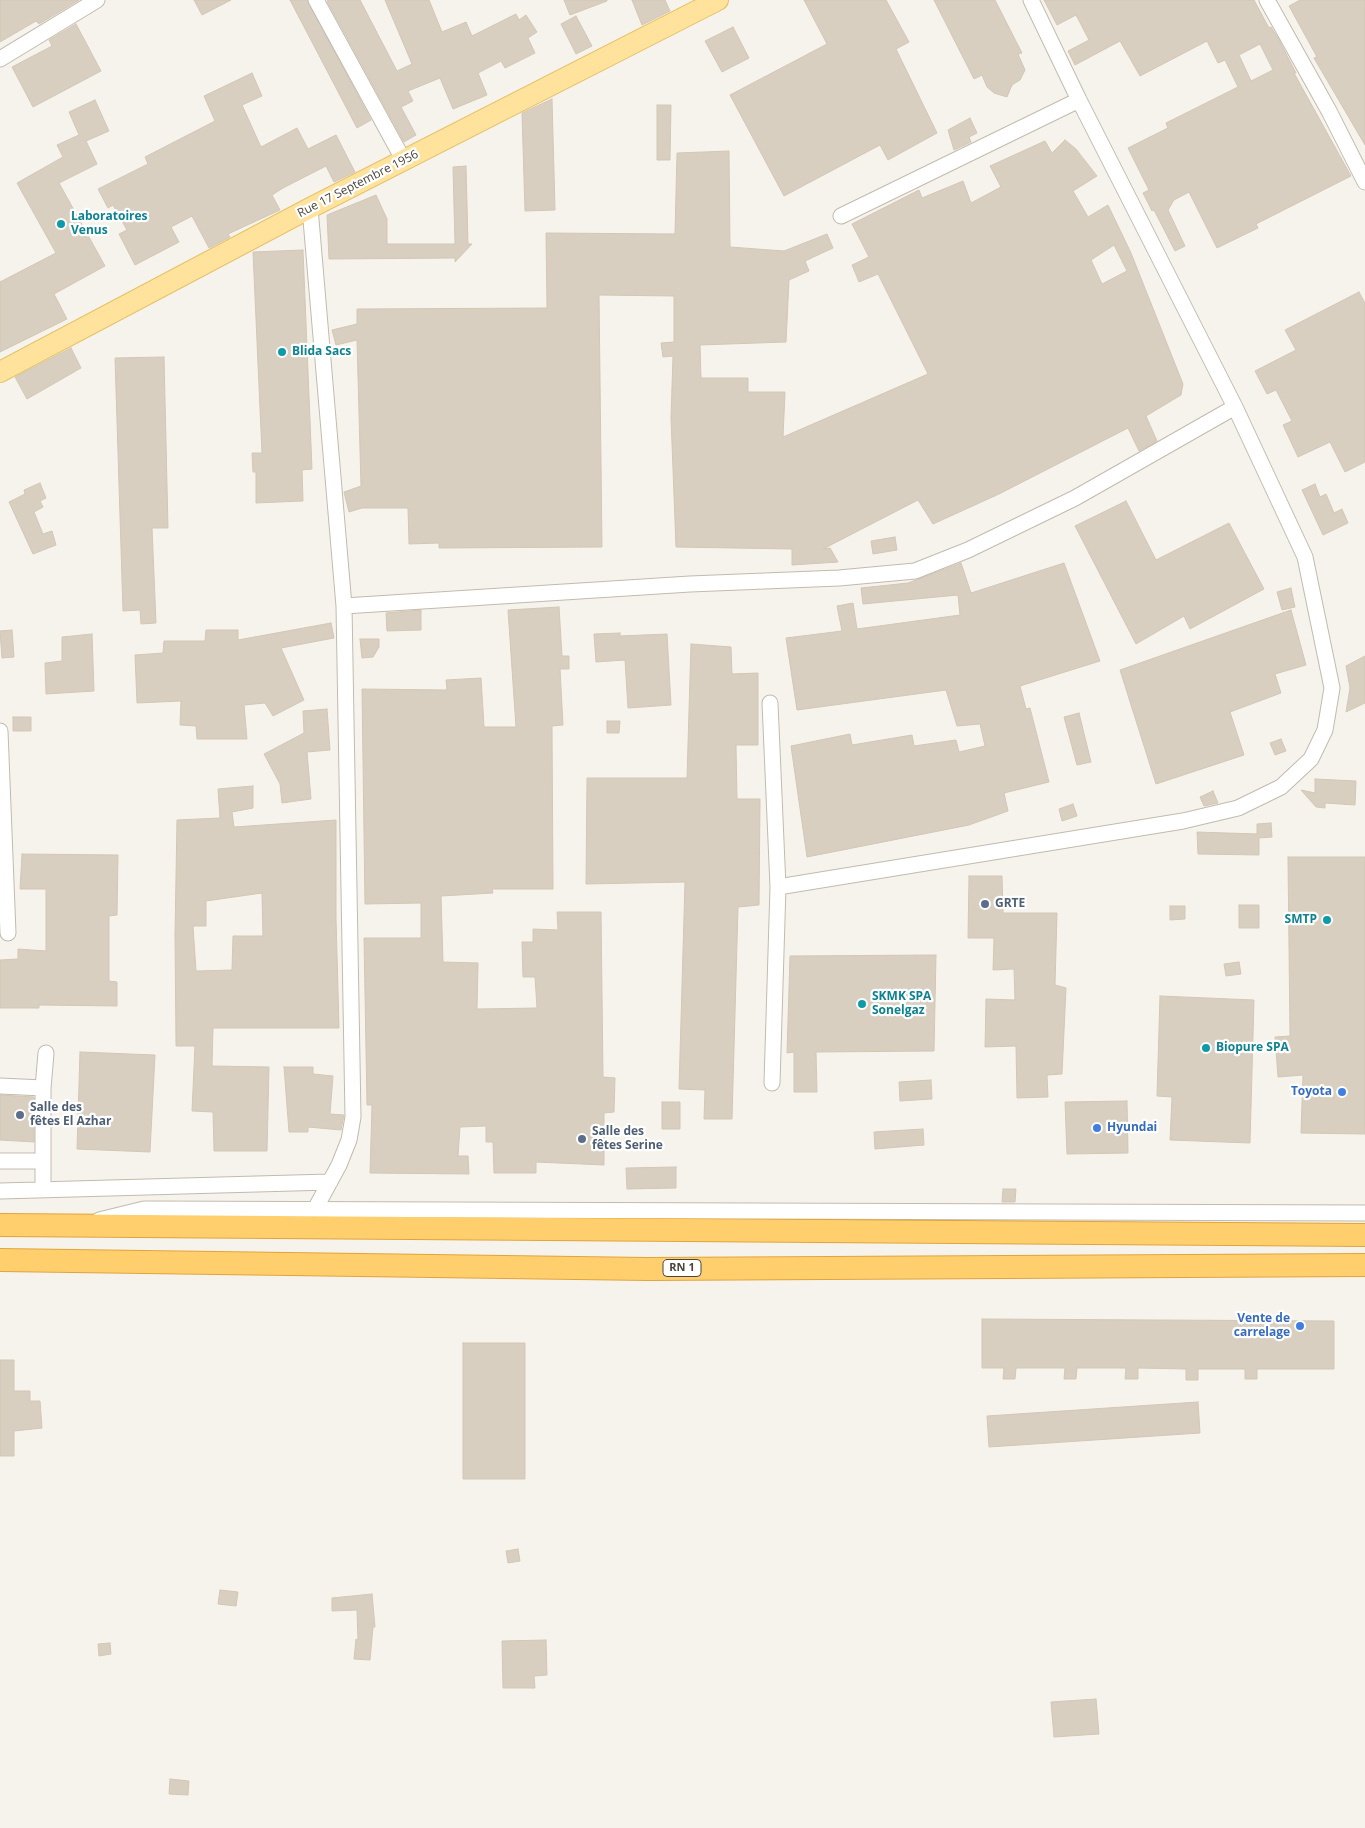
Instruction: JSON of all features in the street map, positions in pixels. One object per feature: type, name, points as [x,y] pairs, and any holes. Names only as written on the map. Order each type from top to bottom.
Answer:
[{"type":"highway","points":[[0,1225],[1365,1235]]},
{"type":"highway","name":"RN 1","points":[[0,1260],[648,1269],[1365,1265]]},
{"type":"main road","name":"Rue 17 Septembre 1956","points":[[0,372],[310,208],[718,0]]},
{"type":"street","points":[[316,0],[404,161]]},
{"type":"street","points":[[778,887],[1184,821],[1238,808],[1281,787],[1311,759],[1325,730],[1332,688],[1305,557],[1235,407],[1079,100],[1031,0]]},
{"type":"street","points":[[1267,0],[1329,111],[1365,182]]},
{"type":"street","points":[[0,59],[90,2]]},
{"type":"street","points":[[841,216],[1079,100]]},
{"type":"street","points":[[310,208],[344,606],[353,1117],[349,1140],[330,1182],[314,1211]]},
{"type":"street","points":[[344,606],[690,584],[839,578],[915,571],[968,550],[1075,498],[1235,407]]},
{"type":"street","points":[[770,703],[778,887],[772,1082]]},
{"type":"street","points":[[0,732],[8,933]]},
{"type":"street","points":[[43,1190],[42,1088],[46,1053]]},
{"type":"street","points":[[0,1086],[42,1088]]},
{"type":"street","points":[[0,1161],[43,1161]]},
{"type":"street","points":[[0,1191],[330,1182]]},
{"type":"street","points":[[78,1226],[144,1210],[1365,1213]]},
{"type":"building","points":[[0,0],[79,0],[39,24],[36,21],[0,42]]},
{"type":"building","points":[[194,0],[231,0],[202,15]]},
{"type":"building","points":[[290,0],[307,0],[371,120],[357,128]]},
{"type":"building","points":[[360,0],[397,71],[412,64],[385,0],[429,0],[442,32],[466,22],[472,36],[516,14],[519,20],[526,15],[537,32],[528,38],[535,53],[505,68],[501,61],[478,73],[487,95],[453,109],[440,78],[408,91],[413,101],[401,107],[416,135],[404,142],[327,1]]},
{"type":"building","points":[[564,0],[607,0],[607,1],[570,15]]},
{"type":"building","points":[[632,0],[665,0],[670,11],[642,25]]},
{"type":"building","points":[[804,0],[886,0],[909,42],[896,49],[937,133],[888,160],[880,145],[784,196],[730,95],[827,44]]},
{"type":"building","points":[[934,0],[995,0],[1022,53],[1018,54],[1025,70],[1020,80],[1012,85],[1007,97],[994,93],[987,87],[982,75],[974,79]]},
{"type":"building","points":[[1044,0],[1254,0],[1269,28],[1271,27],[1279,40],[1296,73],[1294,73],[1351,176],[1256,224],[1258,228],[1217,248],[1189,192],[1174,200],[1168,210],[1185,246],[1175,251],[1143,193],[1149,190],[1128,148],[1168,128],[1166,123],[1238,87],[1225,60],[1218,63],[1207,41],[1140,76],[1120,41],[1075,65],[1068,51],[1089,40],[1076,15],[1057,25]],"holes":[[[1260,44],[1273,70],[1251,81],[1239,55]]]},
{"type":"building","points":[[1300,0],[1365,0],[1365,145],[1314,58],[1317,57],[1289,6]]},
{"type":"building","points":[[576,16],[592,46],[576,54],[561,24]]},
{"type":"building","points":[[76,24],[101,71],[33,107],[12,67],[52,46],[49,40]]},
{"type":"building","points":[[733,27],[749,58],[722,72],[705,41]]},
{"type":"building","points":[[252,73],[262,96],[242,105],[261,147],[297,128],[308,149],[336,135],[355,172],[334,182],[326,166],[283,188],[272,195],[280,210],[228,234],[230,237],[209,248],[192,216],[171,227],[179,242],[135,265],[119,234],[127,230],[113,205],[108,208],[98,189],[148,164],[145,157],[215,121],[204,96]]},
{"type":"building","points":[[552,99],[555,210],[525,211],[522,113]]},
{"type":"building","points":[[95,100],[109,131],[86,141],[97,164],[59,183],[105,266],[54,294],[67,319],[0,352],[0,282],[56,253],[17,183],[63,157],[57,145],[79,135],[69,112]]},
{"type":"building","points":[[657,105],[671,105],[670,160],[657,160]]},
{"type":"building","points":[[970,118],[977,133],[969,137],[971,142],[954,150],[948,130]]},
{"type":"building","points":[[1065,140],[1076,149],[1097,176],[1073,191],[1088,217],[1108,205],[1131,253],[1183,384],[1181,395],[1146,416],[1157,441],[1139,451],[1128,428],[999,494],[933,524],[918,500],[823,549],[830,548],[838,562],[792,565],[792,549],[676,547],[671,418],[673,356],[663,357],[661,343],[674,342],[674,296],[599,295],[602,547],[439,548],[439,543],[409,544],[408,508],[362,508],[349,512],[344,492],[361,486],[357,340],[336,345],[332,330],[357,324],[357,309],[547,308],[546,233],[675,234],[677,153],[729,151],[730,247],[784,251],[827,234],[833,248],[805,261],[809,271],[789,280],[786,342],[700,345],[701,378],[748,378],[748,392],[785,392],[783,437],[928,374],[878,274],[859,282],[852,265],[869,257],[852,224],[919,190],[922,198],[963,181],[971,203],[1001,187],[990,166],[1045,141],[1052,153]],"holes":[[[1114,245],[1127,271],[1102,284],[1091,260]]]},
{"type":"building","points":[[466,166],[468,244],[472,244],[455,262],[455,258],[329,259],[327,215],[376,195],[387,219],[387,244],[455,244],[453,167]]},
{"type":"building","name":"Blida Sacs","points":[[303,250],[312,469],[302,470],[303,501],[256,503],[256,472],[253,472],[252,453],[262,453],[253,252]]},
{"type":"building","points":[[1359,292],[1365,303],[1365,462],[1345,472],[1330,442],[1298,457],[1283,425],[1292,421],[1276,390],[1267,394],[1255,371],[1296,350],[1285,330]]},
{"type":"building","points":[[71,348],[81,368],[27,399],[15,377]]},
{"type":"building","points":[[164,357],[168,528],[152,528],[156,623],[141,624],[140,610],[123,611],[115,358]]},
{"type":"building","points":[[40,483],[46,498],[40,501],[43,507],[34,512],[43,534],[52,531],[56,545],[33,554],[9,502],[25,494],[24,490]]},
{"type":"building","points":[[1315,484],[1320,497],[1326,494],[1334,513],[1342,509],[1348,523],[1323,535],[1302,490]]},
{"type":"building","points":[[1126,501],[1156,560],[1229,523],[1264,589],[1190,629],[1184,616],[1136,644],[1075,526]]},
{"type":"building","points":[[895,537],[897,550],[873,554],[871,541]]},
{"type":"building","points":[[961,563],[971,593],[1064,563],[1100,661],[1020,686],[1026,709],[1030,708],[1049,782],[1004,793],[1008,811],[969,825],[807,857],[791,746],[850,734],[852,745],[912,735],[914,746],[956,740],[959,752],[985,746],[980,724],[957,726],[946,690],[797,710],[786,638],[842,631],[837,606],[853,603],[857,629],[960,615],[958,595],[863,604],[861,588],[908,583]]},
{"type":"building","points":[[1291,588],[1295,607],[1282,610],[1277,592]]},
{"type":"building","points":[[559,607],[562,656],[569,656],[569,669],[560,669],[563,725],[552,726],[553,889],[492,889],[493,893],[441,896],[443,962],[478,963],[477,1009],[537,1008],[535,977],[523,977],[522,942],[533,942],[533,929],[558,930],[557,912],[601,912],[603,1077],[615,1078],[614,1112],[604,1113],[604,1165],[536,1162],[536,1173],[494,1173],[493,1142],[486,1142],[486,1126],[460,1127],[458,1156],[468,1156],[469,1174],[370,1173],[372,1105],[367,1105],[364,938],[421,938],[421,903],[365,904],[362,689],[447,690],[446,680],[481,678],[484,727],[516,727],[508,610]]},
{"type":"building","points":[[421,610],[421,630],[387,631],[386,613]]},
{"type":"building","points":[[1291,610],[1306,665],[1275,674],[1281,693],[1230,712],[1244,755],[1156,784],[1120,670]]},
{"type":"building","points":[[331,623],[334,638],[281,648],[304,700],[273,716],[265,703],[244,705],[247,739],[197,739],[196,726],[180,725],[181,701],[137,703],[135,655],[163,653],[164,641],[205,641],[206,630],[238,630],[238,640]]},
{"type":"building","points":[[12,630],[14,657],[2,658],[0,631]]},
{"type":"building","points":[[620,633],[620,636],[667,634],[671,705],[628,708],[625,660],[596,662],[594,634]]},
{"type":"building","points":[[92,634],[94,691],[46,694],[45,663],[62,661],[62,637]]},
{"type":"building","points":[[360,639],[379,639],[379,647],[373,657],[362,658]]},
{"type":"building","points":[[691,644],[731,647],[732,674],[758,673],[758,745],[736,745],[737,799],[760,799],[759,905],[738,907],[732,1119],[704,1119],[705,1090],[679,1089],[685,882],[586,884],[587,778],[687,778]]},
{"type":"building","points":[[1365,656],[1365,703],[1346,712],[1350,688],[1346,666]]},
{"type":"building","points":[[327,709],[330,750],[307,752],[311,799],[282,803],[280,784],[264,754],[304,733],[303,711]]},
{"type":"building","points":[[1079,713],[1091,762],[1077,765],[1064,717]]},
{"type":"building","points":[[13,717],[31,717],[31,731],[13,731]]},
{"type":"building","points":[[607,721],[620,721],[619,733],[607,733]]},
{"type":"building","points":[[1281,739],[1286,751],[1275,755],[1270,743]]},
{"type":"building","points":[[1315,779],[1356,781],[1355,805],[1325,803],[1325,808],[1316,807],[1301,790],[1315,793]]},
{"type":"building","points":[[253,786],[253,808],[232,812],[234,827],[336,820],[339,1028],[213,1028],[212,1066],[269,1067],[267,1151],[214,1151],[213,1112],[192,1111],[195,1046],[176,1046],[177,820],[220,818],[218,789]],"holes":[[[262,893],[263,936],[233,936],[232,970],[196,971],[193,926],[206,926],[206,901]]]},
{"type":"building","points":[[1213,791],[1218,803],[1204,806],[1200,797]]},
{"type":"building","points":[[1073,804],[1077,816],[1062,821],[1059,809]]},
{"type":"building","points":[[1271,823],[1272,837],[1259,838],[1259,855],[1198,854],[1197,832],[1257,834],[1257,824]]},
{"type":"building","points":[[22,854],[118,855],[117,915],[109,916],[109,981],[117,982],[117,1006],[39,1005],[39,1008],[0,1008],[0,960],[18,959],[18,949],[46,951],[46,889],[20,889]]},
{"type":"building","points":[[1288,857],[1365,857],[1365,1134],[1301,1133],[1303,1075],[1278,1077],[1275,1037],[1290,1036]]},
{"type":"building","points":[[969,876],[1002,876],[1003,913],[1057,913],[1055,985],[1066,988],[1062,1074],[1047,1075],[1048,1097],[1017,1098],[1016,1046],[985,1047],[986,999],[1015,1000],[1014,969],[993,970],[994,938],[968,938]]},
{"type":"building","points":[[1239,905],[1259,905],[1259,928],[1239,928]]},
{"type":"building","points":[[1170,906],[1185,906],[1185,919],[1170,920]]},
{"type":"building","name":"SKMK SPA Sonelgaz","points":[[936,955],[934,1051],[816,1052],[817,1092],[794,1092],[794,1052],[787,1053],[790,956]]},
{"type":"building","points":[[1239,962],[1241,974],[1226,976],[1224,964]]},
{"type":"building","name":"Biopure SPA","points":[[1160,996],[1254,1000],[1250,1143],[1170,1140],[1172,1097],[1157,1096]]},
{"type":"building","points":[[80,1052],[155,1055],[150,1152],[77,1149]]},
{"type":"building","points":[[284,1067],[313,1067],[313,1074],[333,1076],[330,1114],[344,1115],[341,1130],[308,1127],[308,1132],[289,1132]]},
{"type":"building","points":[[931,1080],[932,1099],[900,1101],[899,1082]]},
{"type":"building","name":"Salle des fêtes El Azhar","points":[[0,1095],[34,1097],[34,1142],[0,1140]]},
{"type":"building","name":"Hyundai","points":[[1127,1101],[1128,1153],[1067,1154],[1065,1102]]},
{"type":"building","points":[[662,1102],[680,1102],[680,1129],[662,1129]]},
{"type":"building","points":[[923,1129],[924,1145],[875,1149],[874,1132]]},
{"type":"building","points":[[676,1167],[676,1188],[627,1189],[626,1168]]},
{"type":"building","points":[[1003,1189],[1016,1189],[1015,1202],[1002,1202]]},
{"type":"building","points":[[982,1319],[1334,1321],[1334,1369],[1257,1369],[1257,1379],[1245,1379],[1245,1369],[1198,1369],[1198,1380],[1186,1380],[1186,1369],[1138,1368],[1138,1379],[1125,1379],[1126,1368],[1077,1368],[1076,1379],[1064,1379],[1065,1368],[1016,1368],[1015,1379],[1003,1379],[1004,1368],[982,1368]]},
{"type":"building","points":[[463,1343],[525,1343],[525,1479],[463,1479]]},
{"type":"building","points":[[0,1360],[14,1360],[14,1391],[30,1391],[30,1401],[40,1401],[42,1428],[14,1431],[14,1456],[0,1456]]},
{"type":"building","points":[[1198,1402],[1200,1433],[989,1447],[987,1416]]},
{"type":"building","points":[[518,1549],[520,1561],[508,1563],[506,1551]]},
{"type":"building","points":[[220,1590],[238,1592],[236,1606],[218,1604]]},
{"type":"building","points":[[372,1594],[375,1627],[373,1627],[370,1660],[354,1659],[356,1639],[358,1640],[357,1610],[332,1611],[332,1598]]},
{"type":"building","points":[[546,1640],[547,1675],[534,1676],[535,1688],[503,1688],[502,1641]]},
{"type":"building","points":[[110,1643],[111,1654],[99,1656],[98,1644]]},
{"type":"building","points":[[1096,1699],[1099,1734],[1054,1737],[1051,1702]]},
{"type":"building","points":[[170,1779],[189,1781],[188,1795],[169,1794]]},
{"type":"place","name":"Laboratoires Venus","points":[[61,224]]},
{"type":"place","name":"Blida Sacs","points":[[282,352]]},
{"type":"place","name":"GRTE","points":[[985,904]]},
{"type":"place","name":"SMTP","points":[[1327,920]]},
{"type":"place","name":"SKMK SPA Sonelgaz","points":[[862,1004]]},
{"type":"place","name":"Biopure SPA","points":[[1206,1048]]},
{"type":"place","name":"Toyota","points":[[1342,1092]]},
{"type":"place","name":"Salle des fêtes El Azhar","points":[[20,1115]]},
{"type":"place","name":"Hyundai","points":[[1097,1128]]},
{"type":"place","name":"Salle des fêtes Serine","points":[[582,1139]]},
{"type":"place","name":"Vente de carrelage","points":[[1300,1326]]}]
